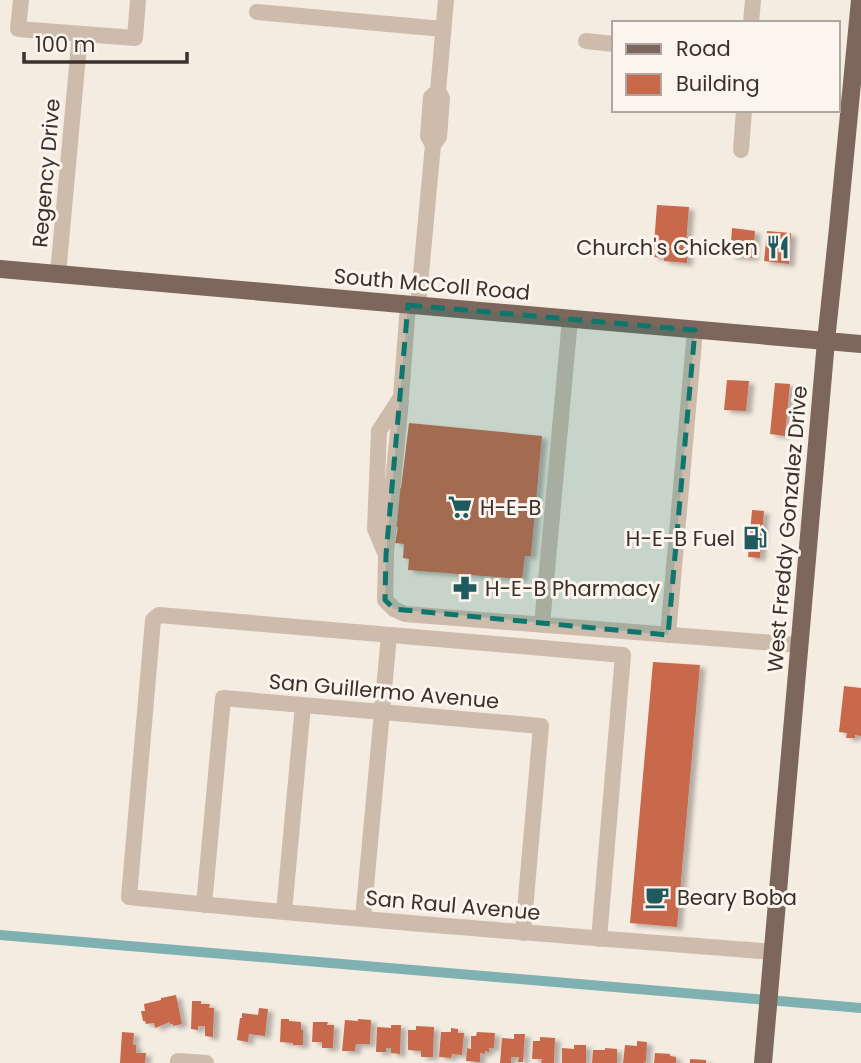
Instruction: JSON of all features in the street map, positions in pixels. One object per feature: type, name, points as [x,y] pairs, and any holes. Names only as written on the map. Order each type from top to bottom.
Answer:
[{"type":"main road","name":"West Freddy Gonzalez Drive","points":[[763,1063],[826,341],[859,35],[860,0]]},
{"type":"main road","name":"South McColl Road","points":[[0,269],[861,344]]},
{"type":"street","points":[[21,0],[18,29],[135,38],[138,0]]},
{"type":"street","points":[[446,0],[438,91],[442,98],[439,138],[433,145],[401,397],[379,431],[374,530],[386,555],[385,600],[394,609],[405,614],[800,645]]},
{"type":"street","points":[[751,21],[753,0]]},
{"type":"street","points":[[257,12],[443,29]]},
{"type":"street","name":"Regency Drive","points":[[58,274],[80,34]]},
{"type":"street","points":[[586,41],[612,44]]},
{"type":"street","points":[[741,150],[744,112]]},
{"type":"street","points":[[542,625],[570,319]]},
{"type":"street","points":[[668,635],[695,330]]},
{"type":"street","name":"San Raul Avenue","points":[[388,635],[159,615],[153,620],[129,897],[523,933],[773,952]]},
{"type":"street","points":[[363,919],[388,635],[623,655],[599,939]]},
{"type":"street","name":"San Guillermo Avenue","points":[[204,905],[223,698],[303,705],[541,726],[523,933]]},
{"type":"street","points":[[284,912],[303,705]]},
{"type":"street","points":[[178,1062],[206,1063]]},
{"type":"highlighted area","points":[[408,305],[695,330],[668,635],[394,609],[385,600],[386,555]]},
{"type":"building","points":[[657,205],[689,207],[687,263],[653,257]]},
{"type":"building","points":[[732,228],[755,231],[753,258],[730,256]]},
{"type":"building","name":"Church's Chicken","points":[[767,231],[791,233],[789,264],[764,261]]},
{"type":"building","points":[[727,380],[749,381],[746,411],[724,410]]},
{"type":"building","points":[[775,383],[790,384],[785,436],[770,434]]},
{"type":"building","name":"H-E-B","points":[[409,423],[542,436],[531,556],[525,556],[522,579],[408,570],[409,559],[403,558],[404,544],[395,543],[398,527],[384,526],[386,486],[401,488]]},
{"type":"building","points":[[752,510],[764,511],[760,558],[748,557]]},
{"type":"building","points":[[653,662],[700,665],[677,927],[630,923]]},
{"type":"building","points":[[844,686],[861,688],[861,736],[855,735],[855,738],[846,738],[847,733],[839,732]]},
{"type":"building","points":[[176,995],[182,1024],[173,1026],[170,1022],[155,1028],[154,1023],[146,1024],[143,1021],[141,1011],[145,1011],[144,1004]]},
{"type":"building","points":[[192,1001],[201,1001],[201,1004],[210,1004],[209,1008],[214,1008],[213,1037],[205,1036],[205,1026],[198,1026],[198,1030],[191,1029]]},
{"type":"building","points":[[259,1008],[268,1009],[265,1036],[249,1034],[248,1042],[237,1040],[242,1013],[258,1015]]},
{"type":"building","points":[[281,1019],[301,1022],[303,1045],[280,1042]]},
{"type":"building","points":[[345,1020],[371,1020],[370,1044],[356,1044],[355,1051],[342,1051]]},
{"type":"building","points":[[313,1022],[328,1022],[327,1025],[334,1025],[333,1048],[322,1048],[322,1042],[312,1042]]},
{"type":"building","points":[[391,1025],[401,1025],[400,1054],[391,1053],[391,1048],[386,1048],[386,1052],[376,1052],[377,1027],[391,1028]]},
{"type":"building","points":[[416,1026],[434,1027],[433,1057],[421,1057],[421,1051],[408,1050],[408,1030],[416,1030]]},
{"type":"building","points":[[451,1028],[458,1029],[458,1033],[464,1033],[462,1055],[439,1057],[441,1032],[451,1032]]},
{"type":"building","points":[[122,1032],[134,1033],[133,1045],[136,1045],[136,1053],[146,1053],[145,1063],[120,1063]]},
{"type":"building","points":[[477,1032],[495,1033],[494,1048],[489,1048],[489,1052],[485,1051],[485,1054],[480,1053],[480,1062],[466,1061],[467,1048],[471,1049],[471,1036],[476,1036]]},
{"type":"building","points":[[514,1034],[525,1034],[523,1062],[518,1062],[519,1057],[511,1057],[511,1063],[500,1063],[502,1038],[514,1039]]},
{"type":"building","points":[[540,1037],[555,1038],[554,1063],[541,1063],[542,1059],[532,1059],[533,1041],[540,1041]]},
{"type":"building","points":[[637,1041],[647,1042],[646,1061],[623,1063],[625,1045],[637,1046]]},
{"type":"building","points":[[574,1045],[586,1045],[586,1063],[562,1063],[562,1048],[574,1049]]},
{"type":"building","points":[[617,1049],[617,1063],[592,1063],[593,1050]]},
{"type":"building","points":[[655,1053],[670,1054],[676,1057],[676,1063],[654,1063]]},
{"type":"building","points":[[690,1059],[706,1060],[706,1063],[690,1063]]},
{"type":"waterway","points":[[0,935],[861,1008]]},
{"type":"place","name":"Church's Chicken","points":[[778,247]]},
{"type":"place","name":"H-E-B","points":[[460,507]]},
{"type":"place","name":"H-E-B Fuel","points":[[755,538]]},
{"type":"place","name":"H-E-B Pharmacy","points":[[465,588]]},
{"type":"place","name":"Beary Boba","points":[[657,897]]}]
